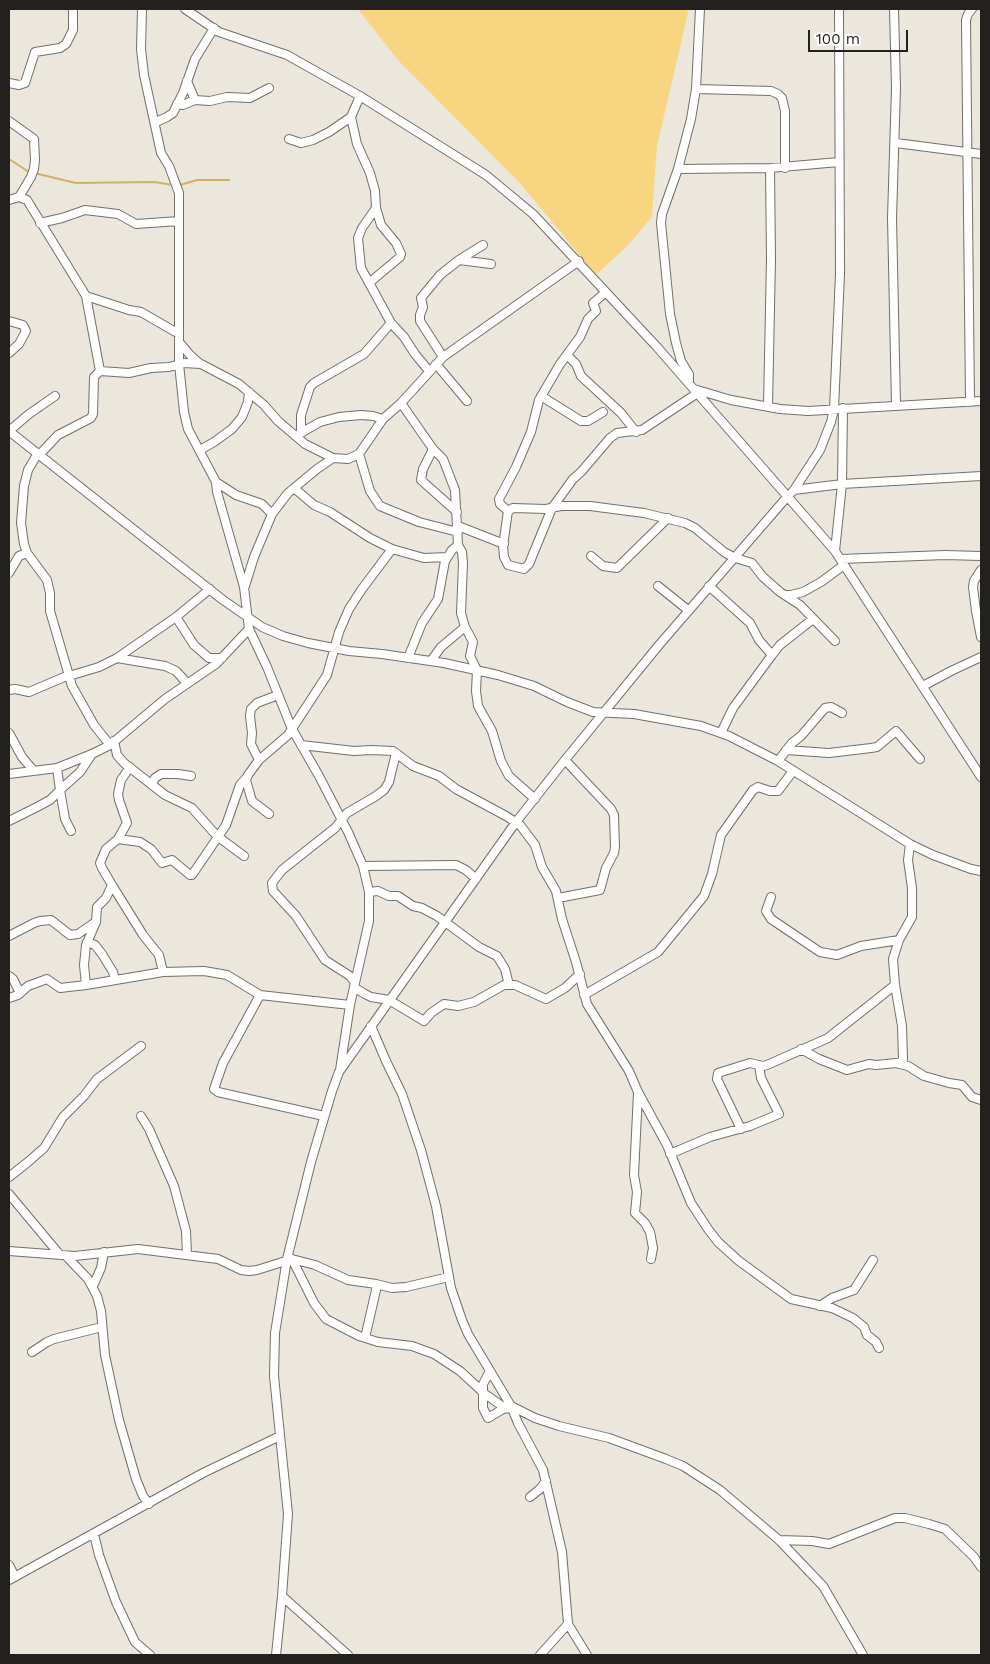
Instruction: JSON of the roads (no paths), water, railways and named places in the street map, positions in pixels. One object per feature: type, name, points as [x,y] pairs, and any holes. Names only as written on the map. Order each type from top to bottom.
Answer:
[{"type":"street","points":[[9,84],[19,85],[25,83],[37,50],[60,48],[66,44],[73,30],[73,9]]},
{"type":"street","points":[[142,9],[141,49],[144,75],[156,122],[161,153],[169,166],[179,193],[179,364],[184,412],[188,429],[216,482],[217,492],[244,587],[249,629],[292,730],[342,819],[363,866],[369,892],[369,921],[350,1005],[339,1072],[324,1116],[278,1310],[273,1353],[288,1514],[276,1655]]},
{"type":"street","points":[[185,9],[226,35],[287,55],[360,96],[493,180],[533,214],[579,261],[834,551],[981,777]]},
{"type":"street","points":[[693,389],[681,361],[670,314],[662,214],[678,169],[691,119],[696,89],[700,9]]},
{"type":"street","points":[[834,551],[842,484],[838,409],[840,274],[839,9]]},
{"type":"street","points":[[894,9],[896,143],[892,218],[896,405]]},
{"type":"street","points":[[970,402],[966,20],[972,9]]},
{"type":"street","points":[[156,122],[173,113],[188,81],[195,60],[214,28]]},
{"type":"street","points":[[188,81],[195,100]]},
{"type":"street","points":[[177,104],[187,104],[195,100],[250,98],[269,88]]},
{"type":"street","points":[[696,89],[771,91],[778,94],[782,98],[785,111],[785,168]]},
{"type":"street","points":[[289,139],[301,143],[313,140],[351,117],[360,96]]},
{"type":"street","points":[[351,117],[357,144],[366,161],[375,191],[376,208],[382,225],[396,243],[401,256],[369,283]]},
{"type":"street","points":[[9,121],[35,140],[34,169],[19,197]]},
{"type":"street","points":[[896,143],[981,154]]},
{"type":"street","points":[[678,169],[785,168],[839,162]]},
{"type":"street","points":[[768,406],[771,259],[770,168]]},
{"type":"street","points":[[9,200],[19,197],[26,200],[86,296],[100,372]]},
{"type":"street","points":[[376,208],[362,228],[358,238],[361,268],[391,323],[429,370]]},
{"type":"street","points":[[40,223],[85,210],[118,214],[136,224],[179,221]]},
{"type":"street","points":[[443,357],[420,321],[423,307],[421,298],[440,275],[483,245]]},
{"type":"street","points":[[459,260],[491,264]]},
{"type":"street","points":[[86,296],[141,312],[179,338],[190,355],[201,364],[239,384],[249,392],[264,405],[278,422],[299,434],[310,448],[333,458],[348,459],[358,454],[383,419],[401,403],[429,370],[443,357],[579,261]]},
{"type":"street","points":[[508,511],[500,504],[499,499],[516,467],[531,432],[535,412],[542,396],[580,337],[588,319],[596,311],[594,303],[606,292]]},
{"type":"street","points":[[9,321],[23,325],[26,331],[19,344],[9,353]]},
{"type":"street","points":[[299,434],[300,415],[310,387],[364,354],[391,323]]},
{"type":"street","points":[[567,355],[576,364],[581,376],[621,413],[636,432]]},
{"type":"street","points":[[201,364],[179,364],[169,368],[151,368],[129,373],[100,372],[94,377],[94,414],[91,418],[58,435],[39,454],[28,470],[22,500],[21,523],[27,553],[47,580],[50,593],[50,611],[72,686],[94,725],[112,743],[124,763],[165,796],[192,808],[217,836],[244,856]]},
{"type":"street","points":[[436,364],[467,401]]},
{"type":"street","points":[[693,389],[717,397],[808,411],[981,401]]},
{"type":"street","points":[[508,511],[504,557],[508,565],[520,569],[527,567],[552,508],[573,479],[610,438],[617,433],[642,430],[693,389]]},
{"type":"street","points":[[200,450],[232,429],[242,417],[248,402],[249,392]]},
{"type":"street","points":[[55,396],[9,431],[247,618],[262,627],[308,644],[431,661],[477,670],[534,686],[582,709],[593,712],[634,714],[701,726],[750,746],[778,761],[910,844],[933,855],[981,871]]},
{"type":"street","points":[[542,396],[581,421],[588,421],[603,412]]},
{"type":"street","points":[[401,403],[433,449],[443,459],[455,490],[458,545],[463,558],[461,613],[465,627],[473,642],[470,656],[477,670],[476,691],[478,706],[495,736],[505,769],[515,782],[535,799]]},
{"type":"street","points":[[339,1072],[516,822],[688,610],[794,490],[820,450],[838,409]]},
{"type":"street","points":[[299,434],[320,422],[339,417],[361,415],[383,419]]},
{"type":"street","points":[[433,449],[423,469],[421,480],[457,512]]},
{"type":"street","points":[[358,454],[370,491],[380,506],[419,522],[458,529],[504,544]]},
{"type":"street","points":[[244,587],[272,514],[294,488],[333,458]]},
{"type":"street","points":[[794,490],[842,484],[981,476]]},
{"type":"street","points":[[216,482],[236,495],[262,504],[272,514]]},
{"type":"street","points":[[294,488],[314,505],[330,512],[370,538],[392,549],[424,558],[447,557]]},
{"type":"street","points":[[508,511],[513,508],[590,506],[638,512],[685,523],[695,528],[719,549],[735,558],[752,563],[763,577],[780,592],[800,605],[835,641]]},
{"type":"street","points":[[590,556],[604,566],[617,568],[668,518]]},
{"type":"street","points":[[408,658],[422,623],[438,599],[442,569],[447,557],[458,545]]},
{"type":"street","points":[[118,839],[144,844],[162,863],[172,860],[190,875],[194,874],[217,836],[226,825],[240,785],[260,760],[292,730],[327,675],[348,609],[392,549]]},
{"type":"street","points":[[9,573],[20,556],[27,553]]},
{"type":"street","points":[[786,595],[803,592],[821,582],[842,562],[945,555],[981,556]]},
{"type":"street","points":[[981,570],[974,581],[973,587],[981,637]]},
{"type":"street","points":[[658,586],[688,610]]},
{"type":"street","points":[[709,586],[753,626],[759,640],[772,655]]},
{"type":"street","points":[[9,690],[29,692],[69,675],[100,667],[117,658],[176,617],[210,589]]},
{"type":"street","points":[[176,617],[200,651],[210,658],[222,658]]},
{"type":"street","points":[[720,733],[733,708],[780,645],[813,619]]},
{"type":"street","points":[[431,661],[441,647],[465,627]]},
{"type":"street","points":[[9,774],[57,768],[92,754],[112,743],[165,699],[201,675],[222,658],[249,629]]},
{"type":"street","points":[[923,686],[981,657]]},
{"type":"street","points":[[117,658],[165,666],[176,671],[187,683]]},
{"type":"street","points":[[260,760],[251,744],[251,709],[257,703],[278,695]]},
{"type":"street","points":[[778,761],[825,708],[831,706],[842,712]]},
{"type":"street","points":[[786,750],[828,753],[877,747],[896,731],[920,759]]},
{"type":"street","points":[[9,733],[22,757],[33,770]]},
{"type":"street","points":[[302,745],[354,751],[388,750],[396,753],[413,766],[439,776],[456,789],[516,822],[535,845],[542,867],[558,898],[562,919],[580,974],[586,1004],[622,1058],[662,1135],[691,1203],[718,1242],[739,1261],[791,1299],[837,1310],[853,1318],[864,1328],[867,1335],[876,1342],[879,1348]]},
{"type":"street","points":[[396,753],[386,786],[376,796],[347,813],[336,828],[309,851],[282,870],[274,880],[273,891],[299,920],[325,960],[352,978],[355,988],[371,997],[389,1000],[424,1021],[442,1005],[460,1006],[477,1001],[497,988],[509,985],[520,987],[541,998],[546,998],[568,985],[580,974]]},
{"type":"street","points":[[9,821],[50,800],[80,772],[92,754]]},
{"type":"street","points":[[558,898],[600,890],[606,868],[613,858],[615,847],[614,815],[611,809],[565,760]]},
{"type":"street","points":[[130,767],[122,780],[118,794],[127,823],[118,839],[106,849],[100,862],[143,935],[159,955],[163,972]]},
{"type":"street","points":[[57,768],[64,814],[71,830]]},
{"type":"street","points":[[584,995],[658,952],[704,896],[714,868],[721,835],[753,790],[758,787],[770,791],[778,791],[793,771]]},
{"type":"street","points":[[152,784],[155,778],[161,774],[191,776]]},
{"type":"street","points":[[248,775],[246,780],[252,801],[269,814]]},
{"type":"street","points":[[899,1064],[902,1059],[902,1026],[893,959],[899,940],[910,923],[912,912],[912,888],[908,860],[910,844]]},
{"type":"street","points":[[363,866],[456,865],[466,870],[476,879]]},
{"type":"street","points":[[86,985],[84,961],[87,942],[96,922],[97,907],[106,898],[112,885]]},
{"type":"street","points":[[369,892],[378,891],[389,896],[398,896],[413,906],[426,910],[479,947],[497,956],[505,969],[509,985]]},
{"type":"street","points":[[771,897],[766,911],[771,920],[820,952],[837,955],[861,946],[899,940]]},
{"type":"street","points":[[9,936],[40,921],[51,920],[70,935],[78,934],[96,922]]},
{"type":"street","points":[[87,942],[95,945],[102,954],[113,972],[115,980]]},
{"type":"street","points":[[9,998],[14,997],[28,986],[47,979],[60,988],[163,972],[204,971],[223,974],[260,996],[350,1005]]},
{"type":"street","points":[[9,976],[13,979],[20,993]]},
{"type":"street","points":[[741,1129],[716,1076],[721,1071],[750,1063],[767,1065],[828,1038],[895,985]]},
{"type":"street","points":[[260,996],[223,1063],[215,1086],[216,1091],[324,1116]]},
{"type":"street","points":[[371,1026],[402,1094],[421,1150],[436,1206],[451,1288],[468,1334],[539,1460],[546,1481],[562,1552],[568,1624],[587,1655]]},
{"type":"street","points":[[9,1177],[44,1148],[60,1120],[84,1096],[97,1079],[141,1046]]},
{"type":"street","points":[[801,1049],[819,1059],[847,1070],[869,1064],[884,1063],[908,1066],[924,1076],[949,1083],[960,1083],[972,1097],[981,1100]]},
{"type":"street","points":[[670,1154],[779,1114],[761,1078],[759,1065]]},
{"type":"street","points":[[638,1092],[634,1175],[637,1192],[635,1213],[645,1223],[650,1232],[653,1248],[651,1259]]},
{"type":"street","points":[[141,1116],[174,1186],[186,1231],[187,1254]]},
{"type":"street","points":[[9,1194],[63,1256],[84,1274],[93,1286],[101,1311],[106,1357],[126,1448],[143,1496],[149,1504]]},
{"type":"street","points":[[9,1251],[63,1256],[138,1249],[218,1258],[241,1270],[249,1271],[290,1259],[315,1265],[348,1280],[399,1289],[449,1277]]},
{"type":"street","points":[[93,1286],[102,1268],[104,1252]]},
{"type":"street","points":[[290,1259],[319,1312],[326,1319],[340,1327],[365,1338],[412,1346],[428,1352],[460,1371],[483,1392],[510,1407],[535,1418],[559,1426],[610,1438],[666,1459],[683,1466],[720,1490],[779,1540],[823,1586],[863,1655]]},
{"type":"street","points":[[820,1306],[832,1298],[854,1290],[873,1260]]},
{"type":"street","points":[[365,1338],[376,1284]]},
{"type":"street","points":[[32,1352],[54,1339],[102,1327]]},
{"type":"street","points":[[490,1371],[484,1382],[483,1392],[483,1408],[488,1418],[510,1407]]},
{"type":"street","points":[[9,1565],[12,1579],[203,1474],[280,1436]]},
{"type":"street","points":[[530,1497],[546,1481]]},
{"type":"street","points":[[779,1540],[812,1541],[829,1544],[896,1518],[905,1518],[945,1530],[981,1566]]},
{"type":"street","points":[[94,1534],[99,1555],[116,1602],[135,1642],[150,1655]]},
{"type":"street","points":[[282,1596],[348,1655]]},
{"type":"street","points":[[540,1655],[568,1624]]},
{"type":"waterway","points":[[9,159],[29,172]]},
{"type":"waterway","points":[[34,173],[76,183],[154,182],[173,185]]},
{"type":"waterway","points":[[180,185],[197,180],[229,180]]}]
